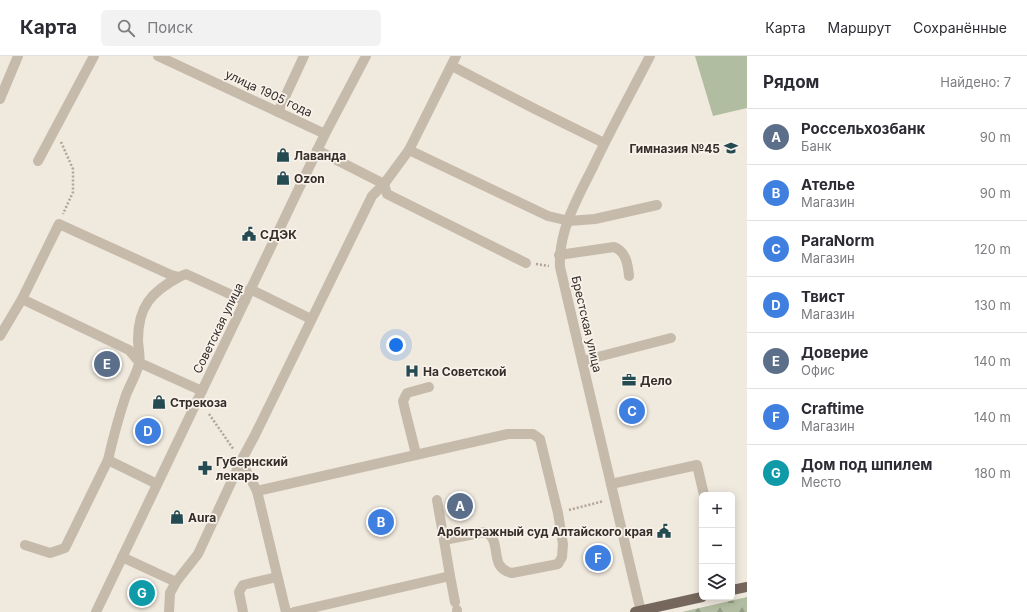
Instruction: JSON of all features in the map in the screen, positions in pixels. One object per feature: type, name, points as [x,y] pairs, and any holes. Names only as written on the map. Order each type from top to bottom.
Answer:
[{"type":"main road","points":[[735,589],[747,587]]},
{"type":"main road","points":[[639,612],[699,598]]},
{"type":"street","points":[[0,99],[18,56]]},
{"type":"street","points":[[38,161],[94,56]]},
{"type":"street","name":"улица 1905 года","points":[[158,56],[325,134]]},
{"type":"street","points":[[278,112],[304,56]]},
{"type":"street","name":"Советская улица","points":[[96,612],[317,150],[366,56]]},
{"type":"street","points":[[169,612],[170,593],[176,582],[198,554],[241,461],[372,196],[384,184],[409,150],[456,56]]},
{"type":"street","name":"Брестская улица","points":[[639,612],[615,498],[560,267],[559,255],[577,199],[604,143],[650,56]]},
{"type":"street","points":[[452,66],[604,143]]},
{"type":"street","points":[[317,150],[384,184],[387,194],[526,263]]},
{"type":"street","points":[[409,150],[548,216],[569,221],[595,219],[657,205]]},
{"type":"street","points":[[0,336],[22,299],[59,224],[171,275],[179,277]]},
{"type":"street","points":[[559,255],[614,247],[622,252],[625,257],[629,276]]},
{"type":"street","points":[[25,544],[50,553],[65,548],[108,460],[120,413],[140,363],[138,338],[145,308],[153,295],[168,283],[186,274],[245,301]]},
{"type":"street","points":[[250,289],[311,319]]},
{"type":"street","points":[[22,299],[129,350],[140,363],[202,391]]},
{"type":"street","points":[[582,361],[671,338]]},
{"type":"street","points":[[416,454],[403,401],[404,396],[408,393],[429,387]]},
{"type":"street","points":[[257,491],[508,434],[533,434],[540,439],[558,513],[563,544],[562,557],[558,564],[512,573],[505,572],[498,563],[493,538],[490,534],[485,532],[444,540]]},
{"type":"street","points":[[108,460],[157,484]]},
{"type":"street","points":[[241,461],[257,491],[286,612]]},
{"type":"street","points":[[611,484],[697,465],[703,492]]},
{"type":"street","points":[[437,500],[456,608]]},
{"type":"street","points":[[122,557],[176,582]]},
{"type":"street","points":[[294,612],[450,576]]},
{"type":"street","points":[[243,612],[239,592],[243,585],[277,577]]},
{"type":"path","points":[[56,128],[73,169],[73,192],[59,224]]},
{"type":"path","points":[[526,263],[560,267]]},
{"type":"path","points":[[209,414],[241,461]]},
{"type":"path","points":[[558,513],[615,498]]},
{"type":"green space","points":[[695,56],[747,56],[747,108],[713,116]]},
{"type":"green space","points":[[747,597],[747,612],[682,612],[735,600]]},
{"type":"place","name":"Гимназия №45","points":[[731,148]]},
{"type":"place","name":"Лаванда","points":[[283,155]]},
{"type":"place","name":"Ozon","points":[[283,178]]},
{"type":"place","name":"СДЭК","points":[[249,234]]},
{"type":"place","name":"Доверие","points":[[107,364]]},
{"type":"place","name":"На Советской","points":[[412,371]]},
{"type":"place","name":"Дело","points":[[629,380]]},
{"type":"place","name":"Стрекоза","points":[[159,402]]},
{"type":"place","name":"ParaNorm","points":[[632,411]]},
{"type":"place","name":"Твист","points":[[148,431]]},
{"type":"place","name":"Губернский лекарь","points":[[205,468]]},
{"type":"place","name":"Россельхозбанк","points":[[460,506]]},
{"type":"place","name":"Aura","points":[[177,517]]},
{"type":"place","name":"Ателье","points":[[381,522]]},
{"type":"place","name":"Арбитражный суд Алтайского края","points":[[664,531]]},
{"type":"place","name":"Craftime","points":[[598,558]]},
{"type":"place","name":"Дом под шпилем","points":[[142,593]]}]
